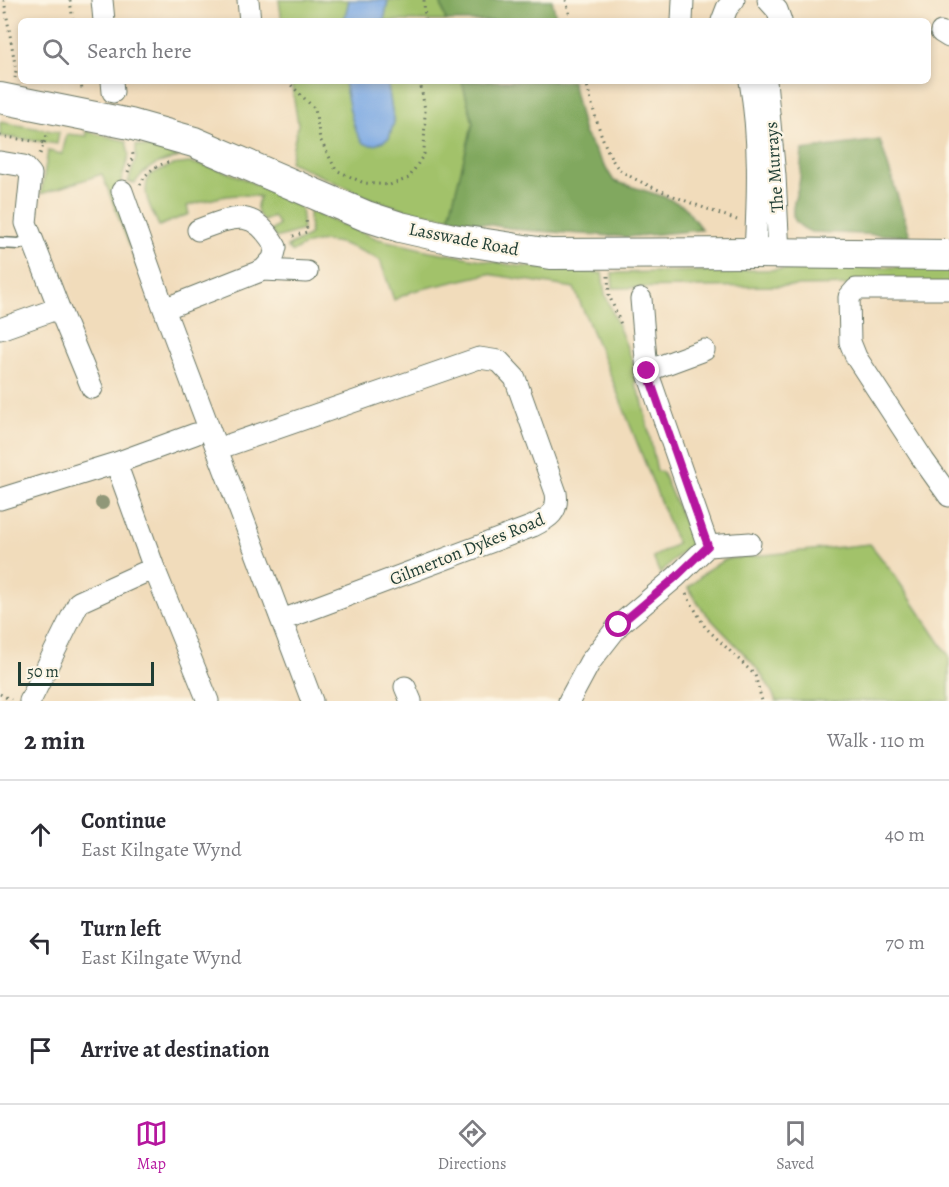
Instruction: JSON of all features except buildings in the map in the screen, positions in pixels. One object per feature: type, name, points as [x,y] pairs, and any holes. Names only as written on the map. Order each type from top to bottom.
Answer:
[{"type":"street","points":[[102,0],[104,18]]},
{"type":"street","points":[[248,0],[250,18]]},
{"type":"street","points":[[682,18],[683,0]]},
{"type":"street","points":[[723,18],[727,8],[734,0]]},
{"type":"street","name":"The Murrays","points":[[750,84],[764,244]]},
{"type":"street","name":"The Murrays","points":[[764,244],[775,176],[766,84]]},
{"type":"street","name":"Lasswade Road","points":[[7,100],[134,125],[194,142],[305,191],[400,227],[453,240],[551,254],[607,255],[764,244],[949,255]]},
{"type":"street","points":[[0,162],[24,166],[31,174],[26,223],[58,308],[92,388]]},
{"type":"street","points":[[131,189],[164,309],[312,701]]},
{"type":"street","points":[[198,230],[230,218],[244,218],[256,223],[276,247],[273,259],[263,270]]},
{"type":"street","points":[[164,309],[263,270],[307,272]]},
{"type":"street","points":[[949,289],[856,289],[849,297],[850,342],[856,357],[949,496]]},
{"type":"street","points":[[641,299],[647,371],[708,546]]},
{"type":"street","points":[[0,329],[58,308]]},
{"type":"street","points":[[647,371],[704,350]]},
{"type":"street","name":"Gilmerton Dykes Road","points":[[217,449],[479,358],[499,361],[515,378],[556,493],[555,510],[549,517],[533,526],[282,620]]},
{"type":"street","points":[[0,499],[116,463],[195,434]]},
{"type":"street","points":[[116,463],[154,568],[208,701]]},
{"type":"street","points":[[569,701],[590,662],[619,625],[676,577],[708,546],[750,543]]},
{"type":"street","points":[[30,701],[79,602],[154,568]]},
{"type":"lane","points":[[0,243],[19,244],[31,240]]},
{"type":"path","points":[[4,0],[16,70],[7,100]]},
{"type":"path","points":[[70,0],[73,18]]},
{"type":"path","points":[[424,0],[425,18]]},
{"type":"path","points":[[566,0],[570,18]]},
{"type":"path","points":[[290,84],[315,109],[320,139],[336,170],[364,183],[390,185],[409,178],[424,154],[425,110],[421,84]]},
{"type":"path","points":[[587,84],[609,154],[620,170],[764,244]]},
{"type":"path","points":[[31,174],[51,125]]},
{"type":"path","points":[[131,189],[133,155],[131,138],[134,125]]},
{"type":"path","points":[[0,136],[45,143]]},
{"type":"path","points":[[131,189],[155,166],[190,157],[194,142]]},
{"type":"path","points":[[273,243],[307,232],[305,191]]},
{"type":"path","points":[[607,255],[609,295],[623,327]]},
{"type":"path","points":[[676,577],[705,627],[755,675],[762,701]]},
{"type":"path","points":[[0,694],[13,701]]},
{"type":"green space","points":[[279,0],[349,0],[345,18],[282,18]]},
{"type":"green space","points":[[388,0],[440,0],[445,18],[385,18]]},
{"type":"green space","points":[[440,0],[552,0],[556,18],[445,18]]},
{"type":"green space","points":[[291,84],[345,84],[354,127],[389,138],[394,122],[388,84],[463,84],[473,123],[449,218],[407,210],[374,200],[290,162],[298,124]]},
{"type":"green space","points":[[463,84],[573,84],[584,133],[614,181],[665,197],[684,206],[702,230],[627,237],[522,230],[449,218],[473,123]]},
{"type":"green space","points":[[0,122],[59,132],[57,144],[0,136]]},
{"type":"green space","points":[[85,131],[126,141],[129,155],[117,195],[138,268],[102,174],[41,194],[48,151],[62,154],[67,134],[87,136]]},
{"type":"green space","points":[[880,140],[910,236],[811,232],[797,223],[793,206],[800,180],[802,150]]},
{"type":"green space","points":[[136,145],[179,157],[149,168],[135,183],[128,182],[136,158]]},
{"type":"green space","points":[[189,163],[233,174],[301,208],[303,230],[276,238],[271,231],[279,225],[273,216],[264,221],[257,207],[260,197],[250,195],[223,197],[187,206],[189,214],[159,226],[147,195],[149,175],[172,165]]},
{"type":"green space","points":[[309,211],[378,239],[430,251],[517,266],[602,273],[605,294],[638,374],[635,384],[642,400],[657,471],[662,472],[693,542],[660,574],[653,557],[677,544],[574,288],[488,274],[413,291],[394,300],[380,260],[348,246],[326,241],[304,245],[293,252],[287,247],[310,235]]},
{"type":"green space","points":[[949,268],[949,284],[613,288],[612,273]]},
{"type":"green space","points":[[870,544],[893,573],[949,656],[949,701],[776,701],[753,664],[704,611],[688,588],[710,568],[727,559]]},
{"type":"water","points":[[349,0],[388,0],[385,18],[345,18]]},
{"type":"water","points":[[345,84],[388,84],[394,122],[389,138],[378,144],[366,144],[361,140],[351,116]]},
{"type":"route","points":[[619,625],[676,577],[708,546],[647,371]]}]
